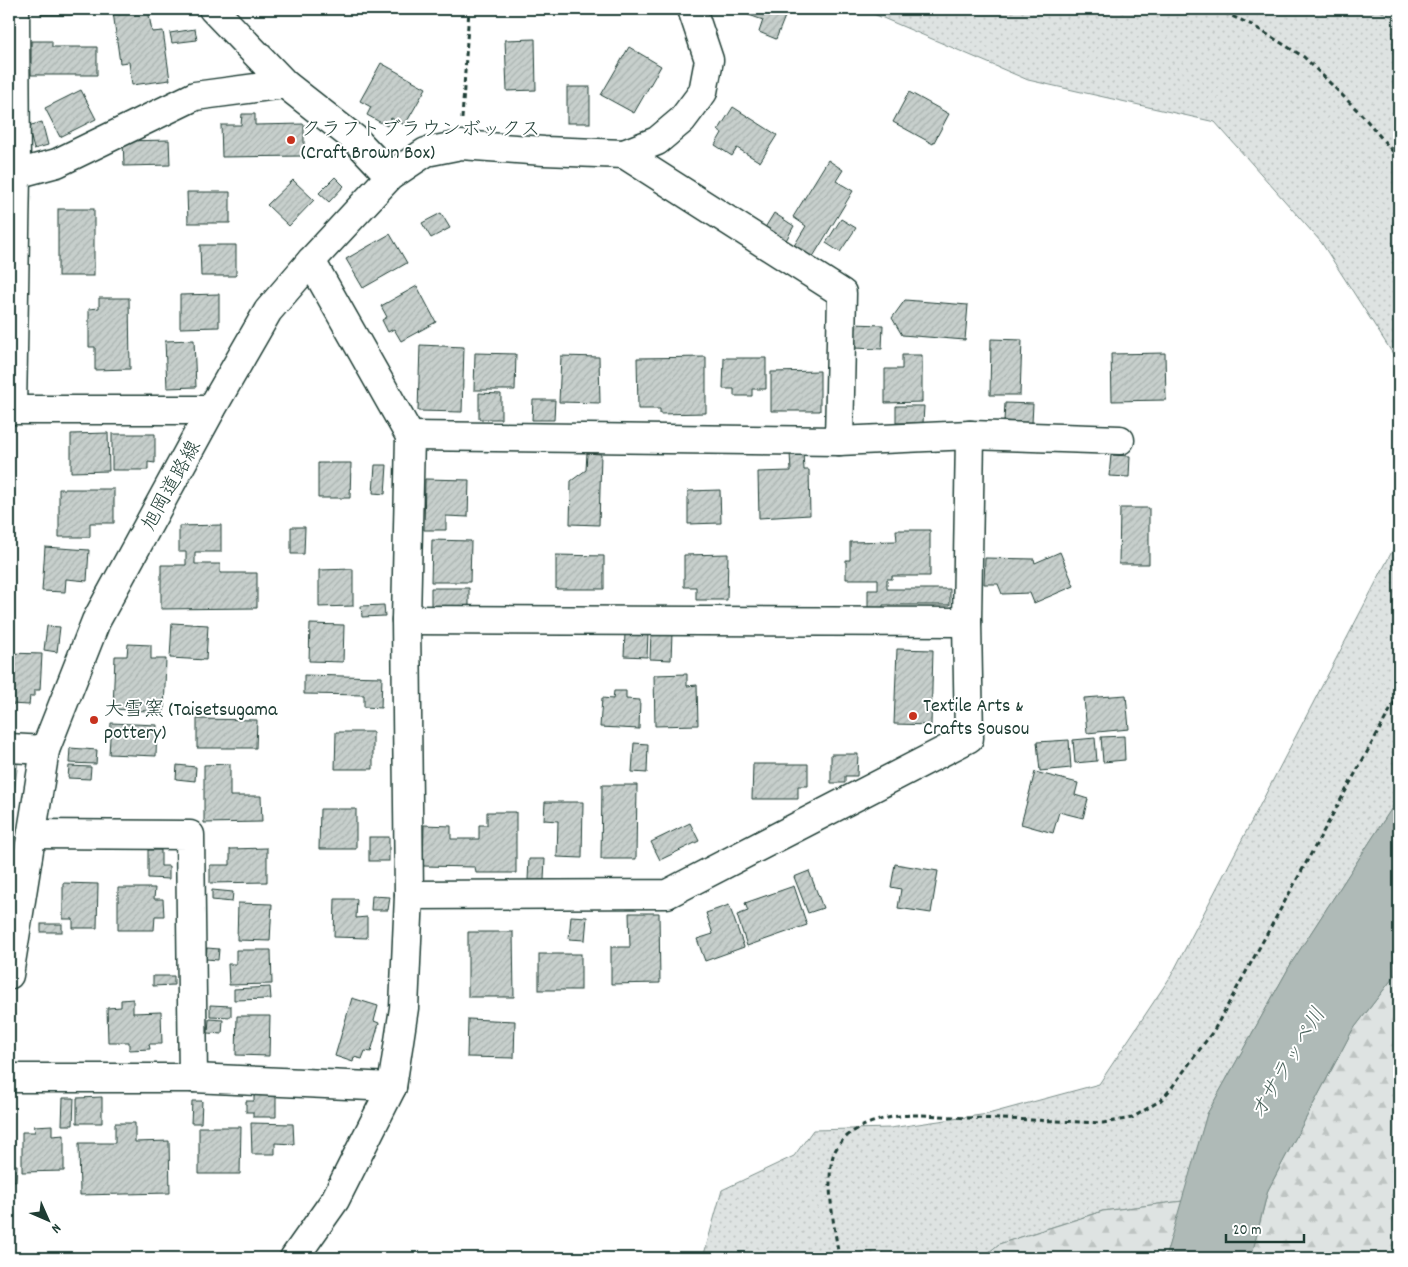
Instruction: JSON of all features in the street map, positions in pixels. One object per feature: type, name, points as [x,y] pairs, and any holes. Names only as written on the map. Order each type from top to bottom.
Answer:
[{"type":"street","points":[[15,9],[10,410],[211,410]]},
{"type":"street","points":[[213,9],[286,84],[355,139],[390,176]]},
{"type":"street","points":[[624,154],[656,141],[682,120],[702,92],[709,60],[692,9]]},
{"type":"street","points":[[13,174],[57,163],[194,96],[286,84]]},
{"type":"street","name":"旭岡道路線","points":[[9,975],[45,750],[96,621],[211,410],[268,311],[311,261],[390,176],[426,152],[461,144],[544,151],[624,154]]},
{"type":"street","points":[[624,154],[842,293],[839,441]]},
{"type":"street","points":[[294,1258],[336,1200],[392,1086],[404,1008],[409,894],[406,620],[410,436],[311,261]]},
{"type":"street","points":[[409,894],[667,894],[969,738],[967,622],[970,435]]},
{"type":"street","points":[[410,436],[839,441],[970,435],[1120,440]]},
{"type":"street","points":[[406,620],[967,622]]},
{"type":"street","points":[[9,748],[45,750]]},
{"type":"street","points":[[32,834],[190,835],[193,1078]]},
{"type":"street","points":[[9,1078],[193,1078],[392,1086]]},
{"type":"path","points":[[461,144],[469,9]]},
{"type":"path","points":[[1216,9],[1252,25],[1304,57],[1363,116],[1399,160]]},
{"type":"path","points":[[838,1258],[830,1185],[833,1156],[840,1143],[865,1125],[883,1119],[915,1116],[1103,1123],[1132,1118],[1161,1100],[1214,1030],[1399,694]]},
{"type":"green space","points":[[862,9],[1377,9],[1399,21],[1399,478],[1395,357],[1321,242],[1215,122],[1028,80]]},
{"type":"green space","points":[[1399,538],[1399,797],[1292,962],[1207,1114],[1183,1201],[1102,1211],[999,1244],[982,1258],[703,1258],[722,1190],[794,1156],[813,1130],[890,1128],[988,1114],[1099,1084],[1171,976]]},
{"type":"green space","points":[[9,761],[18,762],[9,829]]},
{"type":"green space","points":[[1399,970],[1399,1258],[1251,1258],[1268,1190],[1352,1031]]},
{"type":"green space","points":[[1183,1201],[1165,1258],[982,1258],[999,1244],[1103,1211]]},
{"type":"water","name":"オサラッペ川","points":[[1399,797],[1399,970],[1352,1031],[1268,1190],[1251,1258],[1165,1258],[1207,1114],[1292,962]]},
{"type":"building","points":[[41,9],[73,9],[72,15],[41,15]]},
{"type":"building","points":[[148,9],[152,32],[163,31],[170,80],[132,85],[129,62],[120,63],[113,12]]},
{"type":"building","points":[[732,9],[788,9],[776,39],[759,32],[763,20]]},
{"type":"building","points":[[195,29],[197,40],[172,43],[170,33]]},
{"type":"building","points":[[535,39],[536,90],[507,91],[505,40]]},
{"type":"building","points":[[31,41],[52,41],[52,47],[97,47],[97,75],[31,75]]},
{"type":"building","points":[[629,47],[661,66],[634,113],[601,95]]},
{"type":"building","points":[[381,63],[426,88],[405,125],[391,118],[387,126],[367,115],[371,107],[360,101]]},
{"type":"building","points":[[567,87],[590,87],[590,123],[567,123]]},
{"type":"building","points":[[81,90],[96,119],[60,137],[45,108]]},
{"type":"building","points":[[909,92],[949,114],[933,144],[893,122]]},
{"type":"building","points":[[733,107],[777,135],[760,162],[737,148],[732,156],[715,145],[722,133],[718,131]]},
{"type":"building","points":[[242,114],[255,114],[255,125],[304,124],[304,156],[222,157],[221,125],[241,125]]},
{"type":"building","points":[[42,122],[48,145],[34,149],[28,126]]},
{"type":"building","points":[[169,140],[170,165],[124,166],[123,141]]},
{"type":"building","points":[[828,160],[843,170],[836,181],[853,191],[811,260],[792,249],[806,226],[793,217]]},
{"type":"building","points":[[335,177],[344,186],[329,202],[319,193]]},
{"type":"building","points":[[293,180],[314,200],[289,226],[267,205]]},
{"type":"building","points":[[187,192],[230,192],[230,223],[188,223]]},
{"type":"building","points":[[58,209],[94,209],[94,276],[58,276]]},
{"type":"building","points":[[441,213],[450,228],[431,238],[422,223]]},
{"type":"building","points":[[774,213],[794,226],[784,244],[763,231]]},
{"type":"building","points":[[841,219],[856,228],[840,252],[826,243]]},
{"type":"building","points":[[390,234],[407,263],[363,288],[346,259]]},
{"type":"building","points":[[200,245],[236,245],[236,276],[201,276]]},
{"type":"building","points":[[417,286],[436,322],[401,341],[394,329],[388,332],[382,320],[387,317],[381,306]]},
{"type":"building","points":[[219,294],[219,327],[180,328],[180,295]]},
{"type":"building","points":[[99,298],[129,298],[130,369],[95,370],[95,347],[89,347],[89,309],[99,308]]},
{"type":"building","points":[[905,300],[968,305],[965,340],[902,335],[892,318]]},
{"type":"building","points":[[853,324],[883,325],[882,349],[852,348]]},
{"type":"building","points":[[991,339],[1022,340],[1020,395],[990,395]]},
{"type":"building","points":[[194,340],[196,387],[167,388],[165,341]]},
{"type":"building","points":[[420,345],[464,347],[462,412],[418,411]]},
{"type":"building","points":[[475,353],[516,354],[515,390],[474,390]]},
{"type":"building","points":[[1165,353],[1166,400],[1112,401],[1111,354]]},
{"type":"building","points":[[902,355],[922,355],[922,402],[885,403],[885,369],[902,369]]},
{"type":"building","points":[[561,356],[599,357],[600,403],[559,402]]},
{"type":"building","points":[[706,357],[706,413],[660,414],[660,409],[638,409],[637,358]]},
{"type":"building","points":[[724,358],[766,358],[766,389],[752,389],[752,396],[734,396],[734,389],[723,389]]},
{"type":"building","points":[[820,371],[820,411],[771,411],[771,372]]},
{"type":"building","points":[[479,393],[501,394],[501,419],[479,419]]},
{"type":"building","points":[[533,400],[555,400],[554,420],[532,420]]},
{"type":"building","points":[[1005,403],[1033,404],[1032,423],[1004,421]]},
{"type":"building","points":[[896,406],[924,406],[923,423],[896,423]]},
{"type":"building","points":[[108,433],[109,471],[71,472],[71,434]]},
{"type":"building","points":[[112,434],[155,434],[155,463],[148,462],[148,470],[112,470]]},
{"type":"building","points":[[803,452],[804,470],[809,470],[810,515],[759,518],[758,472],[791,471],[790,453]]},
{"type":"building","points":[[587,453],[601,454],[599,525],[570,524],[571,481],[586,470]]},
{"type":"building","points":[[1111,455],[1130,456],[1129,477],[1109,476]]},
{"type":"building","points":[[318,463],[351,463],[350,498],[318,498]]},
{"type":"building","points":[[375,465],[387,465],[385,494],[373,493]]},
{"type":"building","points":[[425,479],[469,480],[468,517],[446,516],[446,530],[424,530]]},
{"type":"building","points":[[59,489],[114,489],[114,523],[90,523],[90,537],[59,537]]},
{"type":"building","points":[[720,490],[721,523],[688,524],[688,491]]},
{"type":"building","points":[[1120,508],[1149,508],[1149,564],[1119,564]]},
{"type":"building","points":[[221,525],[221,552],[195,552],[195,564],[220,564],[220,573],[257,573],[257,608],[161,609],[161,565],[186,565],[186,552],[179,552],[179,526]]},
{"type":"building","points":[[291,527],[305,527],[304,554],[291,554]]},
{"type":"building","points":[[896,530],[930,530],[930,576],[892,576],[892,579],[887,579],[887,589],[950,589],[950,605],[883,605],[883,612],[868,612],[868,590],[878,590],[878,579],[846,579],[846,560],[850,560],[850,542],[897,541]]},
{"type":"building","points":[[432,540],[471,541],[470,582],[431,582]]},
{"type":"building","points":[[45,547],[89,550],[87,581],[66,579],[65,592],[42,591]]},
{"type":"building","points":[[1060,552],[1074,586],[1034,603],[1030,593],[1002,594],[998,584],[984,584],[985,558],[1034,559],[1035,563]]},
{"type":"building","points":[[728,554],[727,600],[696,600],[696,587],[684,587],[684,555]]},
{"type":"building","points":[[556,555],[604,556],[604,589],[556,589]]},
{"type":"building","points":[[353,569],[353,606],[319,607],[319,570]]},
{"type":"building","points":[[431,588],[469,588],[469,607],[431,606]]},
{"type":"building","points":[[384,605],[385,616],[362,617],[361,606]]},
{"type":"building","points":[[172,623],[208,625],[206,660],[170,658]]},
{"type":"building","points":[[310,624],[344,625],[343,662],[309,661]]},
{"type":"building","points":[[47,626],[60,627],[57,652],[44,650]]},
{"type":"building","points":[[651,632],[672,633],[671,660],[650,659]]},
{"type":"building","points":[[625,633],[648,634],[647,657],[624,656]]},
{"type":"building","points":[[128,644],[151,645],[151,659],[166,659],[164,712],[113,709],[115,656],[127,656]]},
{"type":"building","points":[[897,649],[933,650],[931,725],[894,724]]},
{"type":"building","points":[[9,653],[42,654],[40,690],[35,690],[35,696],[30,696],[29,705],[9,704]]},
{"type":"building","points":[[687,674],[687,686],[697,685],[698,725],[655,726],[654,675]]},
{"type":"building","points":[[304,675],[382,677],[381,708],[364,707],[364,695],[304,694]]},
{"type":"building","points":[[614,691],[626,691],[626,699],[640,700],[639,729],[600,727],[602,698],[613,699]]},
{"type":"building","points":[[1126,695],[1129,729],[1087,733],[1084,698]]},
{"type":"building","points":[[197,719],[257,720],[256,748],[197,748]]},
{"type":"building","points":[[111,723],[157,725],[156,756],[109,754]]},
{"type":"building","points":[[336,732],[373,732],[373,769],[335,769]]},
{"type":"building","points":[[1124,736],[1125,760],[1103,762],[1101,737]]},
{"type":"building","points":[[1095,738],[1097,761],[1075,763],[1073,740]]},
{"type":"building","points":[[1069,740],[1071,768],[1040,771],[1037,742]]},
{"type":"building","points":[[634,743],[648,744],[647,773],[632,772]]},
{"type":"building","points":[[70,748],[97,750],[96,764],[69,763]]},
{"type":"building","points":[[831,754],[858,754],[857,776],[845,776],[845,783],[831,783]]},
{"type":"building","points":[[230,764],[230,796],[261,796],[262,822],[204,823],[204,765]]},
{"type":"building","points":[[753,764],[808,764],[808,786],[798,786],[798,799],[752,799]]},
{"type":"building","points":[[177,765],[196,767],[195,781],[176,779]]},
{"type":"building","points":[[69,766],[91,767],[90,779],[68,778]]},
{"type":"building","points":[[1035,772],[1078,783],[1075,795],[1088,799],[1083,818],[1059,812],[1053,833],[1021,824]]},
{"type":"building","points":[[602,785],[637,785],[636,859],[601,859]]},
{"type":"building","points":[[545,802],[583,802],[582,858],[557,857],[558,821],[544,820]]},
{"type":"building","points":[[320,809],[356,809],[356,849],[319,849]]},
{"type":"building","points":[[487,812],[516,812],[516,873],[476,873],[475,867],[423,866],[424,825],[451,826],[451,839],[479,839],[479,825],[487,825]]},
{"type":"building","points":[[690,823],[699,841],[660,860],[651,842]]},
{"type":"building","points":[[369,837],[389,837],[389,861],[369,861]]},
{"type":"building","points":[[267,848],[267,882],[210,883],[210,865],[230,865],[230,849]]},
{"type":"building","points":[[148,850],[161,850],[161,866],[169,866],[169,879],[148,878]]},
{"type":"building","points":[[529,859],[545,859],[544,880],[528,880]]},
{"type":"building","points":[[895,864],[938,871],[931,913],[898,908],[901,889],[891,887]]},
{"type":"building","points":[[809,871],[823,908],[808,913],[794,877]]},
{"type":"building","points":[[63,883],[98,884],[97,928],[73,928],[73,919],[63,919]]},
{"type":"building","points":[[794,886],[807,925],[747,946],[737,915],[748,911],[745,903]]},
{"type":"building","points":[[118,888],[155,888],[154,899],[163,899],[164,916],[155,916],[154,930],[118,930]]},
{"type":"building","points":[[212,890],[233,892],[232,902],[212,900]]},
{"type":"building","points":[[372,896],[390,897],[388,910],[371,910]]},
{"type":"building","points":[[335,899],[357,899],[356,918],[367,917],[367,938],[334,937]]},
{"type":"building","points":[[238,903],[272,904],[270,941],[237,940]]},
{"type":"building","points":[[729,905],[744,947],[705,961],[697,939],[713,934],[706,913]]},
{"type":"building","points":[[629,913],[659,913],[660,983],[611,984],[611,947],[630,947]]},
{"type":"building","points":[[571,916],[587,917],[585,940],[569,939]]},
{"type":"building","points":[[41,924],[62,924],[62,932],[41,932]]},
{"type":"building","points":[[468,932],[513,932],[514,997],[468,997]]},
{"type":"building","points":[[207,948],[219,949],[218,960],[206,959]]},
{"type":"building","points":[[236,950],[271,950],[272,984],[229,985],[228,964],[236,964]]},
{"type":"building","points":[[539,954],[581,954],[581,990],[539,990]]},
{"type":"building","points":[[153,976],[174,976],[174,985],[153,986]]},
{"type":"building","points":[[270,987],[271,999],[234,1000],[234,989]]},
{"type":"building","points":[[352,998],[378,1006],[374,1021],[379,1023],[371,1052],[365,1051],[362,1059],[354,1057],[353,1062],[335,1056]]},
{"type":"building","points":[[133,999],[133,1013],[161,1012],[162,1044],[149,1044],[150,1049],[129,1050],[129,1042],[108,1042],[107,1008],[121,1007],[121,1000]]},
{"type":"building","points":[[210,1005],[231,1006],[231,1017],[210,1016]]},
{"type":"building","points":[[237,1016],[270,1016],[269,1056],[236,1055]]},
{"type":"building","points":[[209,1019],[223,1020],[222,1034],[208,1033]]},
{"type":"building","points":[[468,1019],[515,1021],[514,1058],[467,1057]]},
{"type":"building","points":[[254,1094],[276,1094],[276,1117],[253,1117],[253,1112],[246,1112],[246,1101],[254,1101]]},
{"type":"building","points":[[102,1097],[102,1123],[77,1123],[77,1098]]},
{"type":"building","points":[[63,1098],[74,1098],[73,1125],[62,1125]]},
{"type":"building","points":[[192,1101],[202,1101],[201,1123],[191,1123]]},
{"type":"building","points":[[115,1123],[135,1123],[135,1142],[169,1141],[170,1193],[80,1195],[79,1143],[115,1143]]},
{"type":"building","points":[[251,1123],[293,1124],[294,1144],[275,1143],[275,1154],[252,1154]]},
{"type":"building","points":[[52,1125],[52,1136],[64,1135],[64,1171],[22,1172],[22,1132],[35,1132],[34,1126]]},
{"type":"building","points":[[199,1127],[241,1127],[240,1174],[199,1174]]},
{"type":"building","points":[[9,1165],[17,1165],[16,1181],[9,1180]]},
{"type":"place","name":"クラフトブラウンボックス (Craft Brown Box)","points":[[291,140]]},
{"type":"place","name":"Textile Arts & Crafts Sousou","points":[[913,716]]},
{"type":"place","name":"大雪窯 (Taisetsugama pottery)","points":[[94,720]]}]
